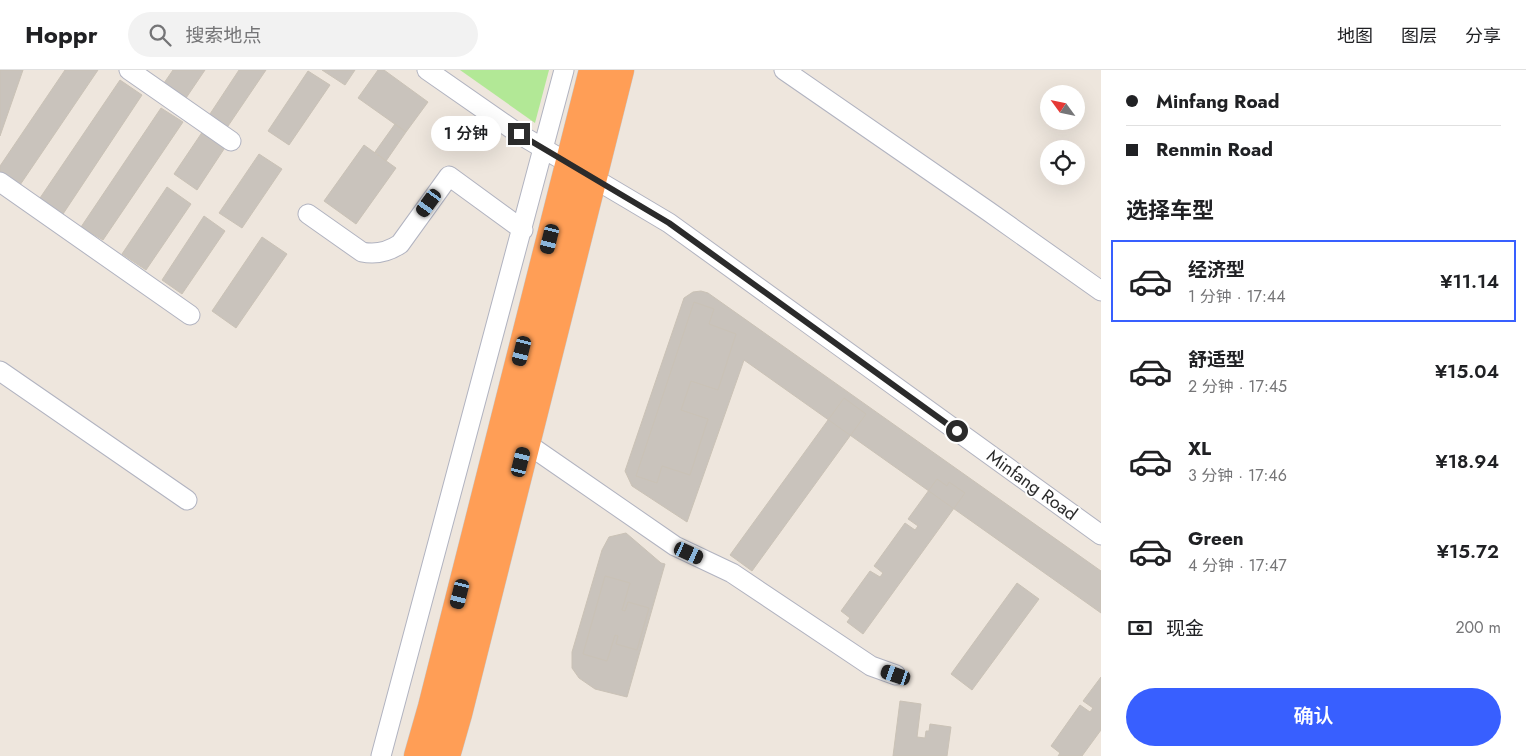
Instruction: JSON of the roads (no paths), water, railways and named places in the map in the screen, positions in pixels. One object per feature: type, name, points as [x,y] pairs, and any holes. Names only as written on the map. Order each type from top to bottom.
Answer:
[{"type":"highway","points":[[418,756],[593,70]]},
{"type":"highway","points":[[446,756],[620,70]]},
{"type":"street","points":[[129,70],[231,141]]},
{"type":"street","name":"Minfang Road","points":[[427,70],[519,134],[669,223],[1101,536]]},
{"type":"street","points":[[381,756],[564,70]]},
{"type":"street","points":[[784,70],[1101,291]]},
{"type":"street","points":[[308,214],[362,252],[380,253],[400,244],[449,176],[522,230]]},
{"type":"street","points":[[0,182],[190,316]]},
{"type":"street","points":[[0,371],[187,500]]},
{"type":"street","points":[[526,443],[675,546],[732,573],[871,666],[896,675]]}]
